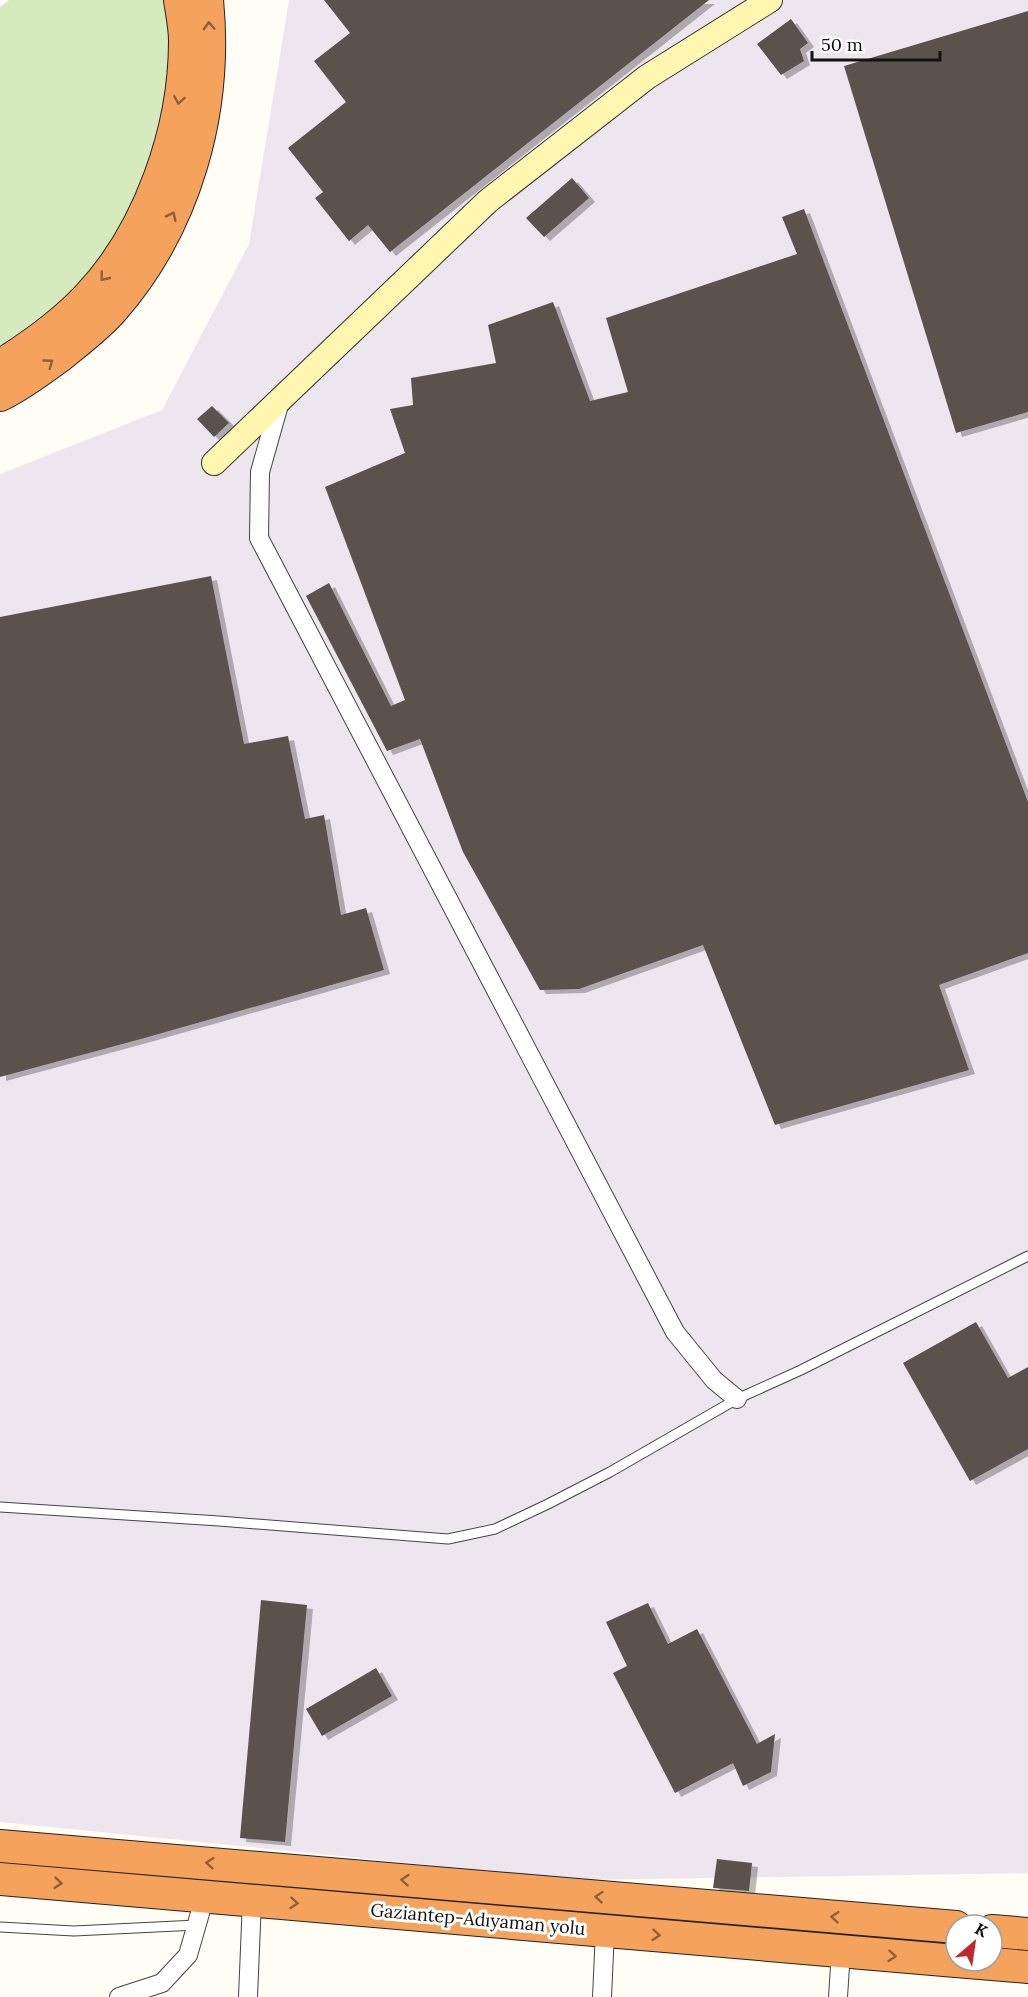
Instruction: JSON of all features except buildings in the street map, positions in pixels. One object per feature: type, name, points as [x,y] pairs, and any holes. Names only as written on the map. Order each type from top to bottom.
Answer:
[{"type":"highway","points":[[0,366],[39,340],[89,295],[111,270],[152,201],[164,169],[180,99],[185,39],[180,0]]},
{"type":"highway","points":[[0,395],[49,364],[85,336],[134,284],[157,247],[189,174],[205,108],[210,31],[207,0]]},
{"type":"highway","name":"Gaziantep-Adıyaman yolu","points":[[0,1846],[944,1927]]},
{"type":"highway","name":"Gaziantep-Adıyaman yolu","points":[[0,1879],[201,1910],[252,1900],[944,1960]]},
{"type":"highway","points":[[1004,1931],[1028,1934]]},
{"type":"highway","name":"Gaziantep-Adıyaman yolu","points":[[1004,1965],[1028,1967]]},
{"type":"street","points":[[214,464],[488,201],[646,77],[761,2]]},
{"type":"street","points":[[280,401],[260,472],[259,538],[675,1332],[714,1380],[737,1399]]},
{"type":"street","points":[[248,1997],[252,1900]]},
{"type":"street","points":[[118,1997],[162,1983],[188,1956],[201,1910]]},
{"type":"street","points":[[602,1997],[605,1931]]},
{"type":"street","points":[[838,1997],[841,1951]]},
{"type":"lane","points":[[0,1507],[448,1539],[495,1528],[610,1472],[737,1399],[1028,1256]]},
{"type":"lane","points":[[0,1927],[74,1931],[201,1910]]},
{"type":"shaded area","points":[[289,0],[1028,0],[1028,1873],[580,1880],[0,1822],[0,474],[162,410],[249,244]]},
{"type":"green space","points":[[9,0],[169,0],[173,62],[142,188],[112,244],[75,291],[42,320],[0,350],[0,7]]}]
